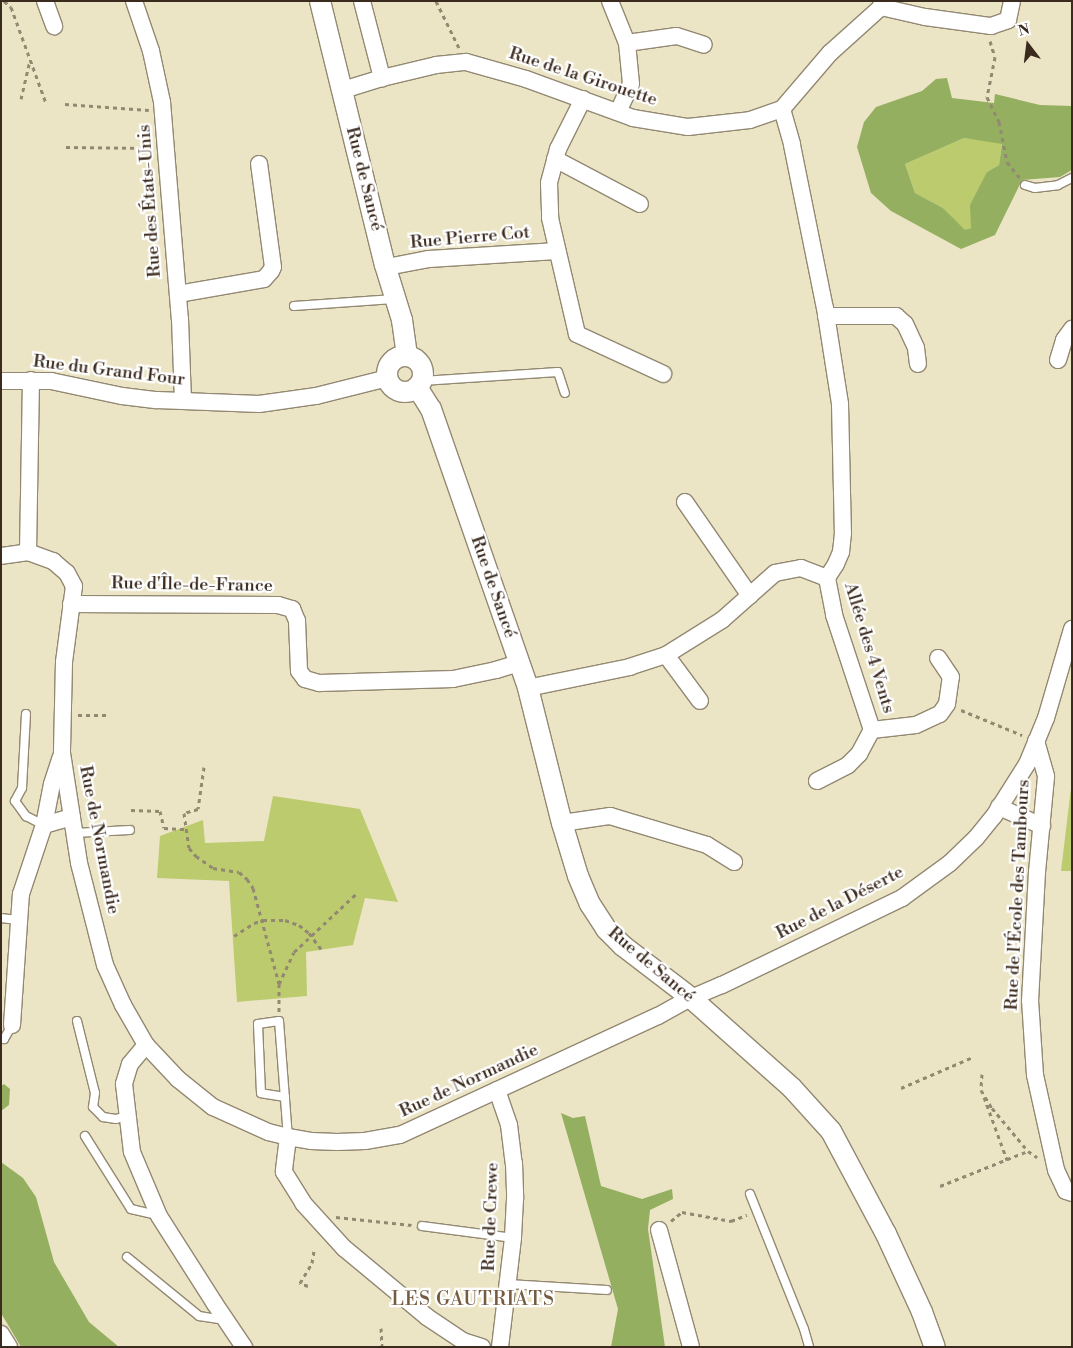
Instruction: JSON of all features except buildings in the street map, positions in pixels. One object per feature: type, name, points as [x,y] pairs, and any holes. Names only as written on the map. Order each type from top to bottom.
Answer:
[{"type":"street","points":[[45,1],[54,26]]},
{"type":"street","name":"Rue des États-Unis","points":[[134,1],[151,51],[163,112],[178,294],[183,401]]},
{"type":"street","name":"Rue de Sancé","points":[[320,1],[402,320],[407,356]]},
{"type":"street","points":[[362,1],[382,78]]},
{"type":"street","points":[[610,1],[628,43],[632,84],[618,112]]},
{"type":"street","points":[[528,688],[630,667],[666,654],[722,620],[775,573],[790,568],[801,568],[827,578],[841,552],[844,492],[840,404],[826,316],[792,145],[782,109],[830,54],[881,4],[925,17],[986,26],[1008,20],[1012,1]]},
{"type":"street","points":[[628,43],[677,36],[704,45]]},
{"type":"street","name":"Rue de la Girouette","points":[[343,90],[436,65],[466,62],[489,67],[634,118],[688,127],[750,120],[782,109]]},
{"type":"street","name":"Rue Pierre Cot","points":[[582,99],[555,159],[549,184],[550,218],[577,334],[663,374]]},
{"type":"street","points":[[555,159],[640,204]]},
{"type":"street","points":[[178,294],[264,279],[271,271],[273,267],[259,164]]},
{"type":"street","name":"Rue Pierre Cot","points":[[387,267],[429,259],[557,251]]},
{"type":"street","points":[[826,316],[896,316],[905,324],[916,348],[918,364]]},
{"type":"street","points":[[1058,360],[1064,340],[1072,329]]},
{"type":"street","points":[[407,356],[420,364],[423,375],[419,384],[408,391],[398,390],[388,378],[391,363],[400,357],[407,356]]},
{"type":"street","name":"Rue du Grand Four","points":[[1,381],[51,381],[122,396],[260,404],[369,385],[388,378]]},
{"type":"street","points":[[1,556],[28,552],[31,380]]},
{"type":"street","name":"Rue de Sancé","points":[[419,384],[431,409],[528,688],[562,823],[578,876],[590,904],[606,929],[623,946],[691,998],[792,1088],[831,1131],[886,1234],[922,1312],[935,1347]]},
{"type":"street","points":[[685,502],[750,596]]},
{"type":"street","name":"Rue de Normandie","points":[[28,552],[53,561],[67,573],[74,586],[64,662],[62,752],[79,863],[105,966],[123,1005],[146,1044],[178,1079],[213,1107],[268,1132],[311,1141],[365,1142],[400,1135],[658,1016],[691,998]]},
{"type":"street","name":"Allée des 4 Vents","points":[[817,782],[848,765],[859,754],[872,730],[834,615],[827,578]]},
{"type":"street","name":"Rue d'Île-de-France","points":[[72,604],[278,605],[292,609],[297,621],[299,671],[304,679],[319,683],[453,678],[496,670],[519,663]]},
{"type":"street","name":"Rue de la Déserte","points":[[691,998],[722,985],[902,898],[950,863],[976,838],[1028,764],[1046,718],[1072,629]]},
{"type":"street","points":[[666,654],[700,701]]},
{"type":"street","points":[[938,658],[951,677],[947,704]]},
{"type":"street","name":"Allée des 4 Vents","points":[[872,730],[916,725],[940,714],[947,704]]},
{"type":"street","name":"Rue de l'École des Tambours","points":[[1036,742],[1046,777],[1030,1000],[1035,1075],[1056,1170],[1066,1190],[1072,1193]]},
{"type":"street","points":[[12,1025],[9,919],[21,894],[44,825],[52,784],[62,752]]},
{"type":"street","points":[[999,807],[1042,826]]},
{"type":"street","points":[[562,823],[610,816],[707,844],[734,862]]},
{"type":"street","points":[[44,825],[72,817]]},
{"type":"street","points":[[146,1044],[130,1064],[124,1084],[126,1116],[132,1152],[160,1216],[244,1347]]},
{"type":"street","name":"Rue de Crewe","points":[[497,1090],[509,1125],[514,1163],[513,1238],[500,1347]]},
{"type":"street","points":[[288,1137],[284,1172],[304,1203],[344,1248],[412,1306],[464,1341],[482,1347]]},
{"type":"street","points":[[659,1230],[691,1347]]},
{"type":"street","points":[[1,1334],[9,1347]]},
{"type":"lane","points":[[1025,185],[1035,188],[1058,185],[1072,178]]},
{"type":"lane","points":[[294,306],[396,299]]},
{"type":"lane","points":[[419,384],[558,372],[565,393]]},
{"type":"lane","points":[[26,714],[22,788],[15,801],[26,816],[44,825]]},
{"type":"lane","points":[[74,833],[130,830]]},
{"type":"lane","points":[[77,1021],[95,1093],[93,1107],[103,1117],[116,1119],[126,1116]]},
{"type":"lane","points":[[285,1097],[261,1093],[258,1024],[279,1021],[285,1097],[288,1137]]},
{"type":"lane","points":[[1,1039],[4,1039],[12,1025]]},
{"type":"lane","points":[[85,1136],[131,1209],[160,1216]]},
{"type":"lane","points":[[750,1194],[804,1328],[809,1347]]},
{"type":"lane","points":[[422,1226],[513,1238]]},
{"type":"lane","points":[[127,1257],[199,1316],[226,1320]]},
{"type":"lane","points":[[508,1284],[607,1290]]},
{"type":"path","points":[[4,1],[11,7],[46,103]]},
{"type":"path","points":[[436,1],[466,62]]},
{"type":"path","points":[[986,26],[995,58],[987,97],[999,122],[1007,162],[1025,185]]},
{"type":"path","points":[[21,99],[30,60]]},
{"type":"path","points":[[65,104],[163,112]]},
{"type":"path","points":[[66,147],[122,146],[166,149]]},
{"type":"path","points":[[947,704],[1036,742]]},
{"type":"path","points":[[62,715],[110,715]]},
{"type":"path","points":[[204,767],[198,809],[184,813],[189,848],[196,856],[213,868],[239,872],[253,888],[279,984],[279,1021]]},
{"type":"path","points":[[131,810],[160,811],[164,828],[187,829]]},
{"type":"path","points":[[279,984],[294,952],[356,894]]},
{"type":"path","points":[[234,936],[263,920],[285,920],[300,925],[312,936],[322,950]]},
{"type":"path","points":[[901,1088],[974,1057]]},
{"type":"path","points":[[982,1074],[981,1090],[1007,1160]]},
{"type":"path","points":[[981,1090],[992,1108],[1028,1151],[1056,1170]]},
{"type":"path","points":[[940,1186],[1028,1151]]},
{"type":"path","points":[[659,1230],[682,1212],[731,1221],[757,1211]]},
{"type":"path","points":[[323,1225],[336,1217],[422,1226]]},
{"type":"path","points":[[308,1286],[300,1283],[312,1263],[314,1251]]},
{"type":"path","points":[[381,1328],[382,1347]]},
{"type":"green space","points":[[947,78],[952,98],[994,103],[995,94],[1040,105],[1072,106],[1072,170],[1060,177],[1022,180],[995,235],[961,249],[891,211],[871,193],[857,147],[864,122],[876,107],[922,91],[936,79]],"holes":[[[964,138],[1002,144],[999,165],[987,172],[970,205],[971,228],[965,230],[943,208],[915,193],[905,164]]]},
{"type":"green space","points":[[964,138],[1002,143],[999,165],[987,172],[971,228],[964,231],[943,208],[915,193],[905,164]]},
{"type":"green space","points":[[1072,780],[1072,871],[1061,871]]},
{"type":"green space","points":[[273,796],[360,809],[398,902],[365,898],[353,945],[306,952],[307,996],[237,1002],[229,881],[157,878],[160,836],[203,820],[205,843],[264,841]]},
{"type":"green space","points":[[4,1084],[10,1089],[9,1105],[1,1111],[1,1086]]},
{"type":"green space","points":[[561,1113],[573,1118],[585,1116],[601,1186],[642,1199],[672,1189],[673,1199],[650,1210],[648,1229],[665,1347],[611,1347],[618,1309]]},
{"type":"green space","points":[[1,1162],[23,1178],[36,1197],[54,1262],[89,1322],[119,1347],[21,1347],[1,1313]]},
{"type":"district","name":"LES GAUTRIATS","points":[[473,1300]]}]
